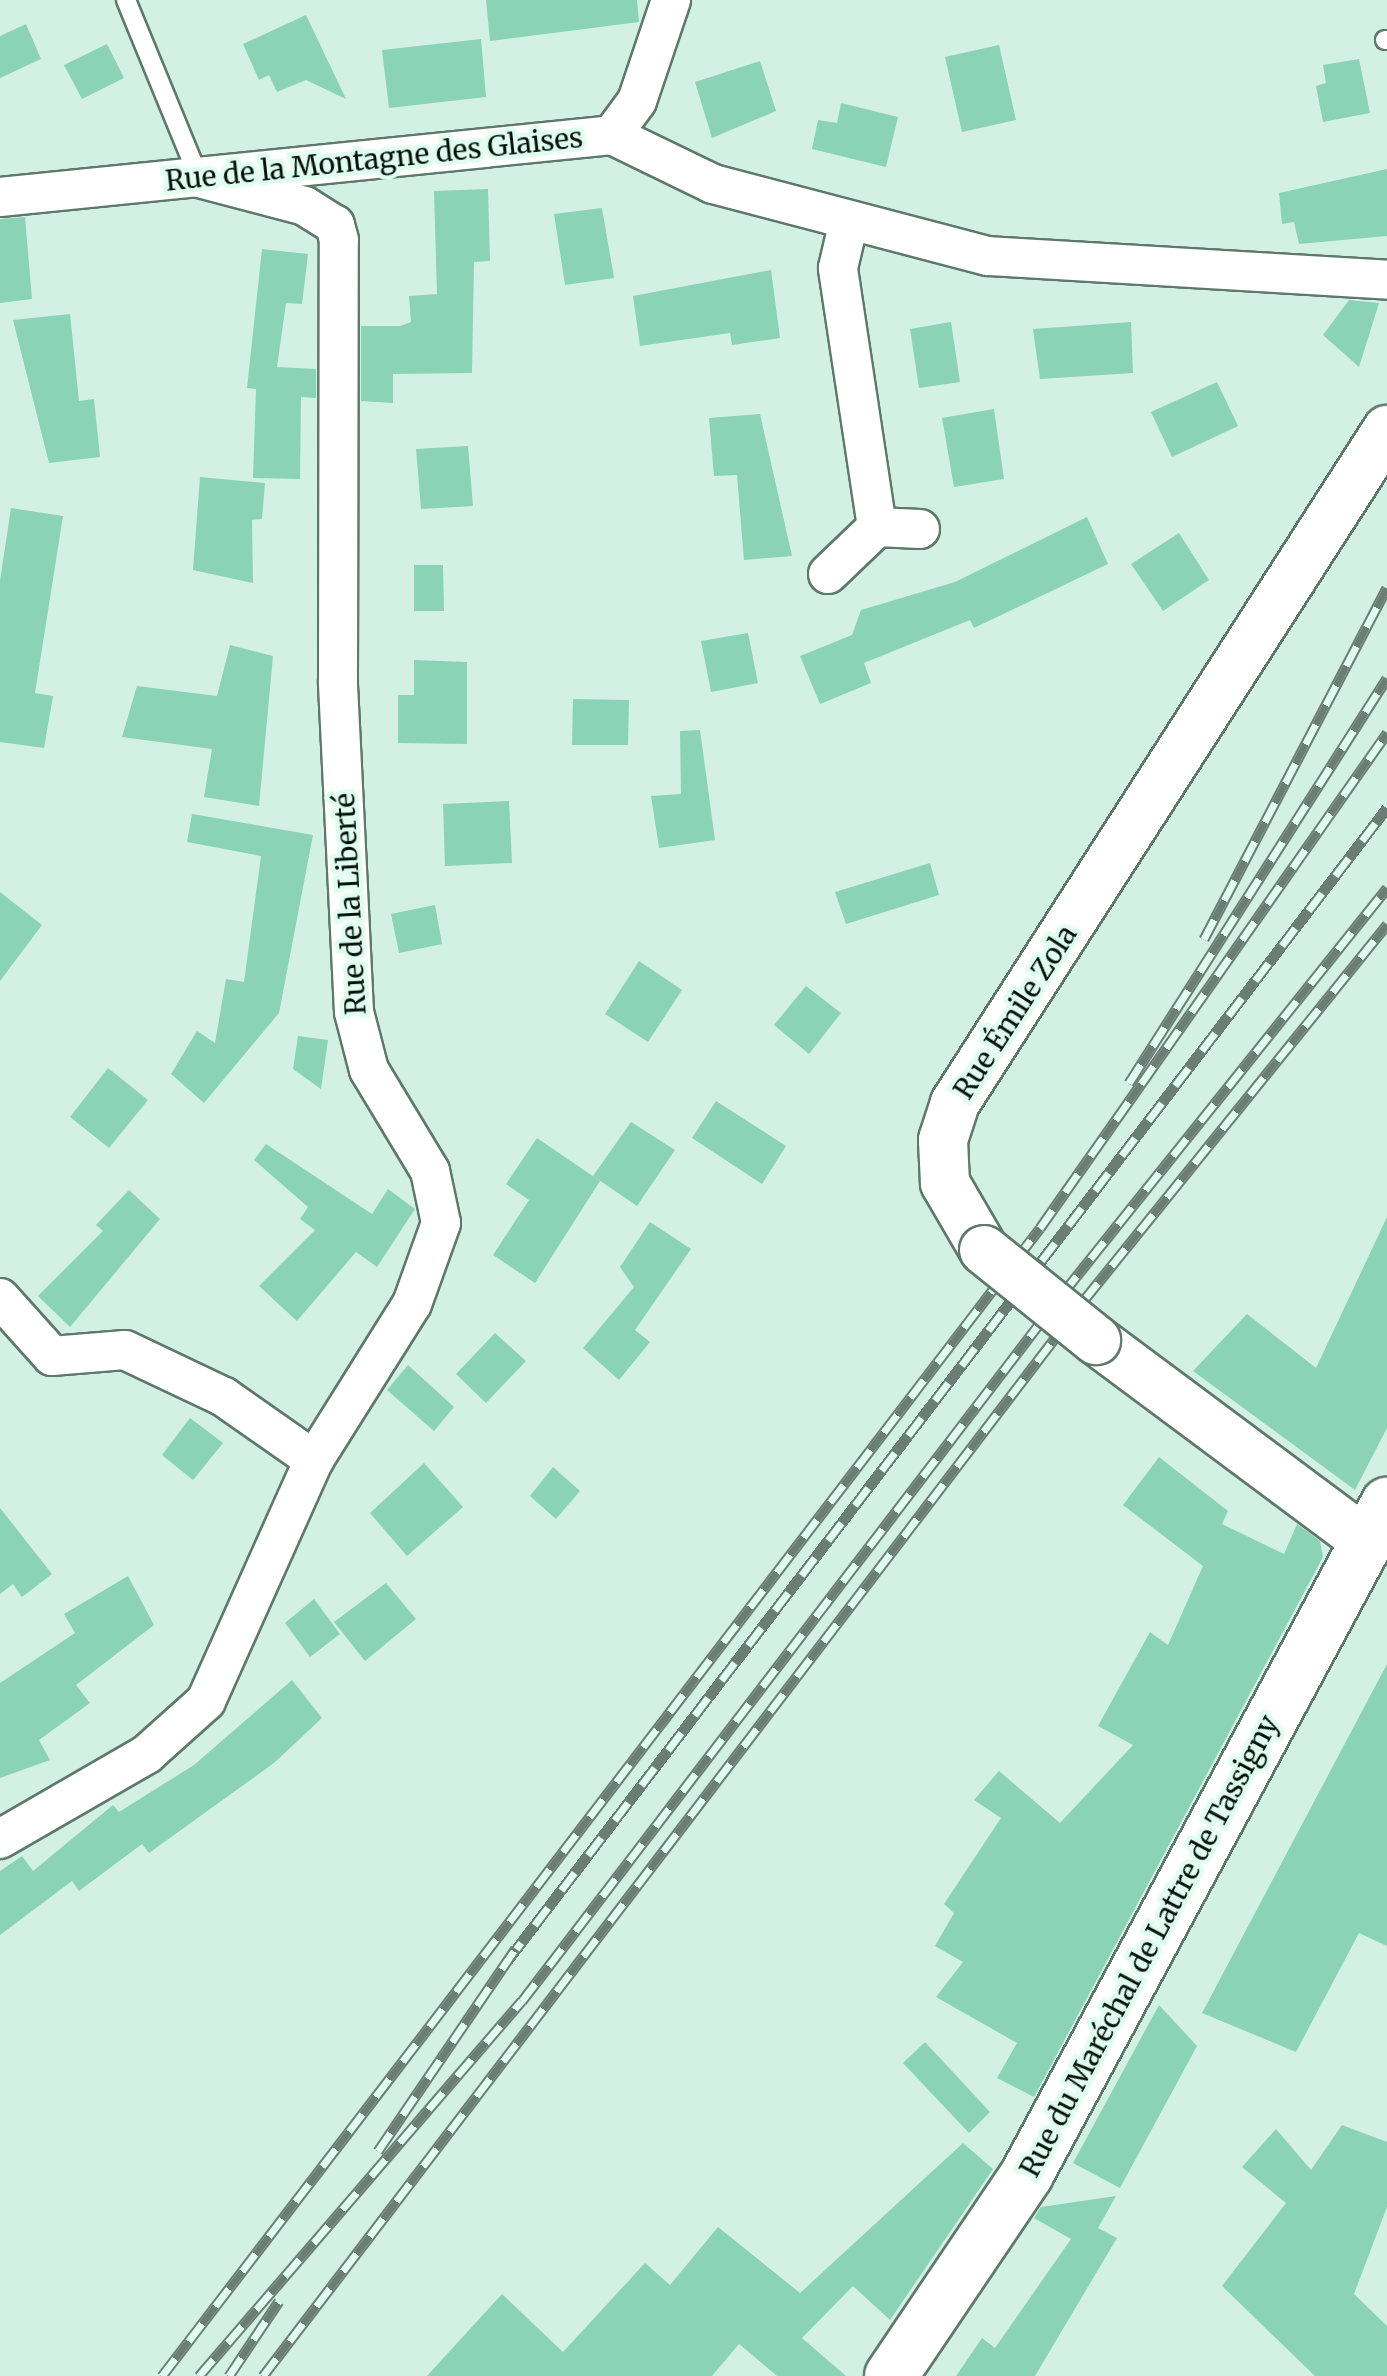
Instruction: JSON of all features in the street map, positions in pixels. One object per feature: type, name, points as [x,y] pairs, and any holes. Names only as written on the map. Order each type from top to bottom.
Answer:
[{"type":"main road","name":"Rue du Maréchal de Lattre de Tassigny","points":[[891,2376],[1028,2174],[1377,1523]]},
{"type":"street","points":[[612,135],[637,100],[671,0]]},
{"type":"street","name":"Rue de la Montagne des Glaises","points":[[0,197],[612,135],[713,184],[848,225],[988,256],[1387,280]]},
{"type":"street","name":"Rue de la Liberté","points":[[0,1839],[147,1754],[206,1700],[314,1460],[412,1304],[434,1252],[440,1197],[369,1070],[354,1012],[338,681],[339,240],[335,226],[305,206],[199,178]]},
{"type":"street","points":[[848,225],[838,268],[876,528]]},
{"type":"street","name":"Rue Émile Zola","points":[[1377,1523],[1096,1340],[984,1250],[946,1183],[943,1140],[955,1102],[1387,430]]},
{"type":"street","points":[[828,574],[876,528],[920,529]]},
{"type":"street","points":[[0,1298],[52,1356],[124,1350],[224,1397],[314,1460]]},
{"type":"lane","points":[[126,0],[199,178]]},
{"type":"building","points":[[486,0],[637,0],[639,22],[490,41]]},
{"type":"building","points":[[306,15],[346,99],[306,80],[277,92],[269,75],[259,80],[243,44]]},
{"type":"building","points":[[26,24],[41,59],[0,78],[0,36]]},
{"type":"building","points":[[481,39],[486,97],[389,108],[382,50]]},
{"type":"building","points":[[107,44],[124,78],[82,99],[64,65]]},
{"type":"building","points":[[999,45],[1016,120],[962,132],[945,57]]},
{"type":"building","points":[[1359,59],[1370,113],[1323,122],[1316,86],[1326,83],[1323,65]]},
{"type":"building","points":[[760,61],[776,111],[712,138],[695,82]]},
{"type":"building","points":[[841,103],[898,117],[886,167],[812,149],[818,120],[837,123]]},
{"type":"building","points":[[1387,169],[1387,236],[1299,244],[1294,222],[1282,224],[1279,193]]},
{"type":"building","points":[[488,189],[490,261],[474,262],[472,373],[393,374],[393,403],[361,401],[361,326],[400,326],[411,322],[409,296],[437,294],[434,191]]},
{"type":"building","points":[[602,208],[614,278],[565,285],[554,214]]},
{"type":"building","points":[[25,217],[32,299],[0,303],[0,219]]},
{"type":"building","points":[[262,249],[308,254],[302,304],[286,303],[277,367],[316,369],[316,398],[301,397],[300,479],[253,478],[256,389],[247,388]]},
{"type":"building","points":[[771,270],[780,338],[732,345],[730,333],[640,346],[633,296]]},
{"type":"building","points":[[1349,300],[1379,303],[1359,367],[1323,335]]},
{"type":"building","points":[[70,314],[79,401],[94,399],[100,457],[49,463],[13,320]]},
{"type":"building","points":[[951,322],[960,382],[919,388],[910,329]]},
{"type":"building","points":[[1131,322],[1133,373],[1040,379],[1033,329]]},
{"type":"building","points":[[1217,382],[1238,426],[1172,457],[1151,412]]},
{"type":"building","points":[[994,409],[1004,479],[954,487],[942,418]]},
{"type":"building","points":[[760,414],[792,556],[744,560],[737,475],[714,476],[709,418]]},
{"type":"building","points":[[468,446],[473,506],[421,509],[416,449]]},
{"type":"building","points":[[200,477],[265,483],[262,519],[252,520],[253,583],[193,570]]},
{"type":"building","points":[[11,508],[63,516],[35,693],[53,696],[44,748],[0,742],[0,581]]},
{"type":"building","points":[[1087,517],[1108,564],[974,628],[970,620],[864,663],[871,683],[820,704],[800,656],[852,635],[861,610],[955,582]]},
{"type":"building","points":[[1179,533],[1209,580],[1163,611],[1131,564]]},
{"type":"building","points":[[414,565],[443,565],[444,611],[414,611]]},
{"type":"building","points":[[748,633],[758,683],[711,692],[701,641]]},
{"type":"building","points":[[230,645],[273,656],[259,806],[204,797],[212,749],[122,737],[137,686],[217,696]]},
{"type":"building","points":[[414,660],[467,662],[467,744],[398,743],[398,695],[414,695]]},
{"type":"building","points":[[573,699],[629,700],[628,745],[572,745]]},
{"type":"building","points":[[700,730],[715,840],[659,848],[651,796],[681,794],[680,731]]},
{"type":"building","points":[[509,801],[512,863],[445,866],[443,804]]},
{"type":"building","points":[[192,814],[313,835],[279,1013],[204,1103],[171,1074],[197,1031],[215,1043],[226,979],[244,982],[261,856],[187,842]]},
{"type":"building","points":[[930,863],[939,895],[846,924],[835,892]]},
{"type":"building","points":[[0,892],[42,925],[0,981]]},
{"type":"building","points":[[435,905],[442,944],[399,953],[391,914]]},
{"type":"building","points":[[639,961],[682,990],[648,1042],[605,1014]]},
{"type":"building","points":[[806,986],[841,1013],[809,1054],[774,1025]]},
{"type":"building","points":[[298,1036],[328,1040],[321,1089],[293,1069]]},
{"type":"building","points":[[108,1068],[148,1100],[109,1148],[70,1117]]},
{"type":"building","points":[[716,1101],[786,1146],[762,1184],[692,1138]]},
{"type":"building","points":[[631,1122],[675,1150],[637,1206],[593,1176]]},
{"type":"building","points":[[537,1138],[600,1181],[535,1283],[493,1255],[529,1200],[506,1184]]},
{"type":"building","points":[[266,1144],[372,1214],[388,1189],[415,1209],[377,1267],[356,1252],[297,1321],[259,1286],[315,1230],[300,1219],[308,1207],[254,1160]]},
{"type":"building","points":[[129,1190],[160,1219],[70,1327],[38,1296],[103,1231],[96,1225]]},
{"type":"building","points":[[1387,1217],[1387,1428],[1355,1490],[1193,1371],[1247,1314],[1316,1368]]},
{"type":"building","points":[[650,1222],[691,1249],[635,1330],[650,1342],[619,1380],[583,1348],[634,1287],[620,1267]]},
{"type":"building","points":[[495,1333],[526,1361],[486,1403],[456,1374]]},
{"type":"building","points":[[408,1365],[454,1407],[434,1431],[387,1390]]},
{"type":"building","points":[[190,1418],[223,1443],[193,1480],[162,1455]]},
{"type":"building","points":[[1159,1457],[1228,1511],[1222,1524],[1284,1554],[1297,1524],[1320,1541],[1323,1557],[1034,2097],[997,2078],[1017,2043],[936,1997],[963,1962],[935,1946],[954,1913],[944,1904],[1001,1818],[974,1800],[999,1771],[1060,1823],[1133,1745],[1098,1726],[1150,1632],[1168,1645],[1203,1566],[1123,1505]]},
{"type":"building","points":[[424,1463],[463,1507],[407,1556],[370,1513]]},
{"type":"building","points":[[553,1467],[580,1491],[556,1519],[530,1496]]},
{"type":"building","points":[[0,1508],[52,1574],[22,1597],[13,1584],[0,1594]]},
{"type":"building","points":[[128,1576],[154,1625],[76,1685],[90,1703],[39,1740],[50,1760],[0,1778],[0,1683],[75,1633],[64,1614]]},
{"type":"building","points":[[386,1583],[416,1619],[365,1661],[334,1622]]},
{"type":"building","points":[[314,1599],[340,1634],[310,1657],[285,1623]]},
{"type":"building","points":[[1387,1664],[1387,1946],[1359,1933],[1296,2052],[1202,2013]]},
{"type":"building","points":[[292,1680],[322,1718],[274,1763],[149,1853],[142,1844],[79,1891],[72,1881],[0,1935],[0,1871],[22,1856],[33,1871],[113,1805],[119,1812],[194,1765]]},
{"type":"building","points":[[1159,2005],[1197,2046],[1120,2188],[1073,2163]]},
{"type":"building","points":[[925,2042],[990,2112],[969,2133],[903,2063]]},
{"type":"building","points":[[1342,2125],[1387,2142],[1387,2207],[1354,2294],[1387,2326],[1387,2376],[1315,2376],[1222,2286],[1286,2203],[1242,2167],[1276,2129],[1311,2170]]},
{"type":"building","points":[[963,2143],[993,2169],[890,2320],[853,2286],[802,2338],[846,2376],[777,2376],[739,2344],[712,2376],[427,2376],[502,2294],[563,2352],[645,2263],[670,2285],[718,2227],[800,2293]]},
{"type":"building","points":[[1116,2196],[1098,2228],[1117,2238],[1035,2376],[956,2376],[982,2338],[995,2348],[1071,2239],[1034,2218],[1041,2207]]},
{"type":"railway","points":[[1204,939],[1387,588]]},
{"type":"railway","points":[[1129,1083],[1387,678]]},
{"type":"railway","points":[[162,2376],[1040,1228],[1387,733]]},
{"type":"railway","points":[[508,1960],[1387,808]]},
{"type":"railway","points":[[199,2376],[522,2001],[1063,1293],[1387,888]]},
{"type":"railway","points":[[263,2376],[1084,1300],[1387,924]]},
{"type":"railway","points":[[378,2151],[516,1948]]},
{"type":"railway","points":[[229,2376],[279,2301]]}]
